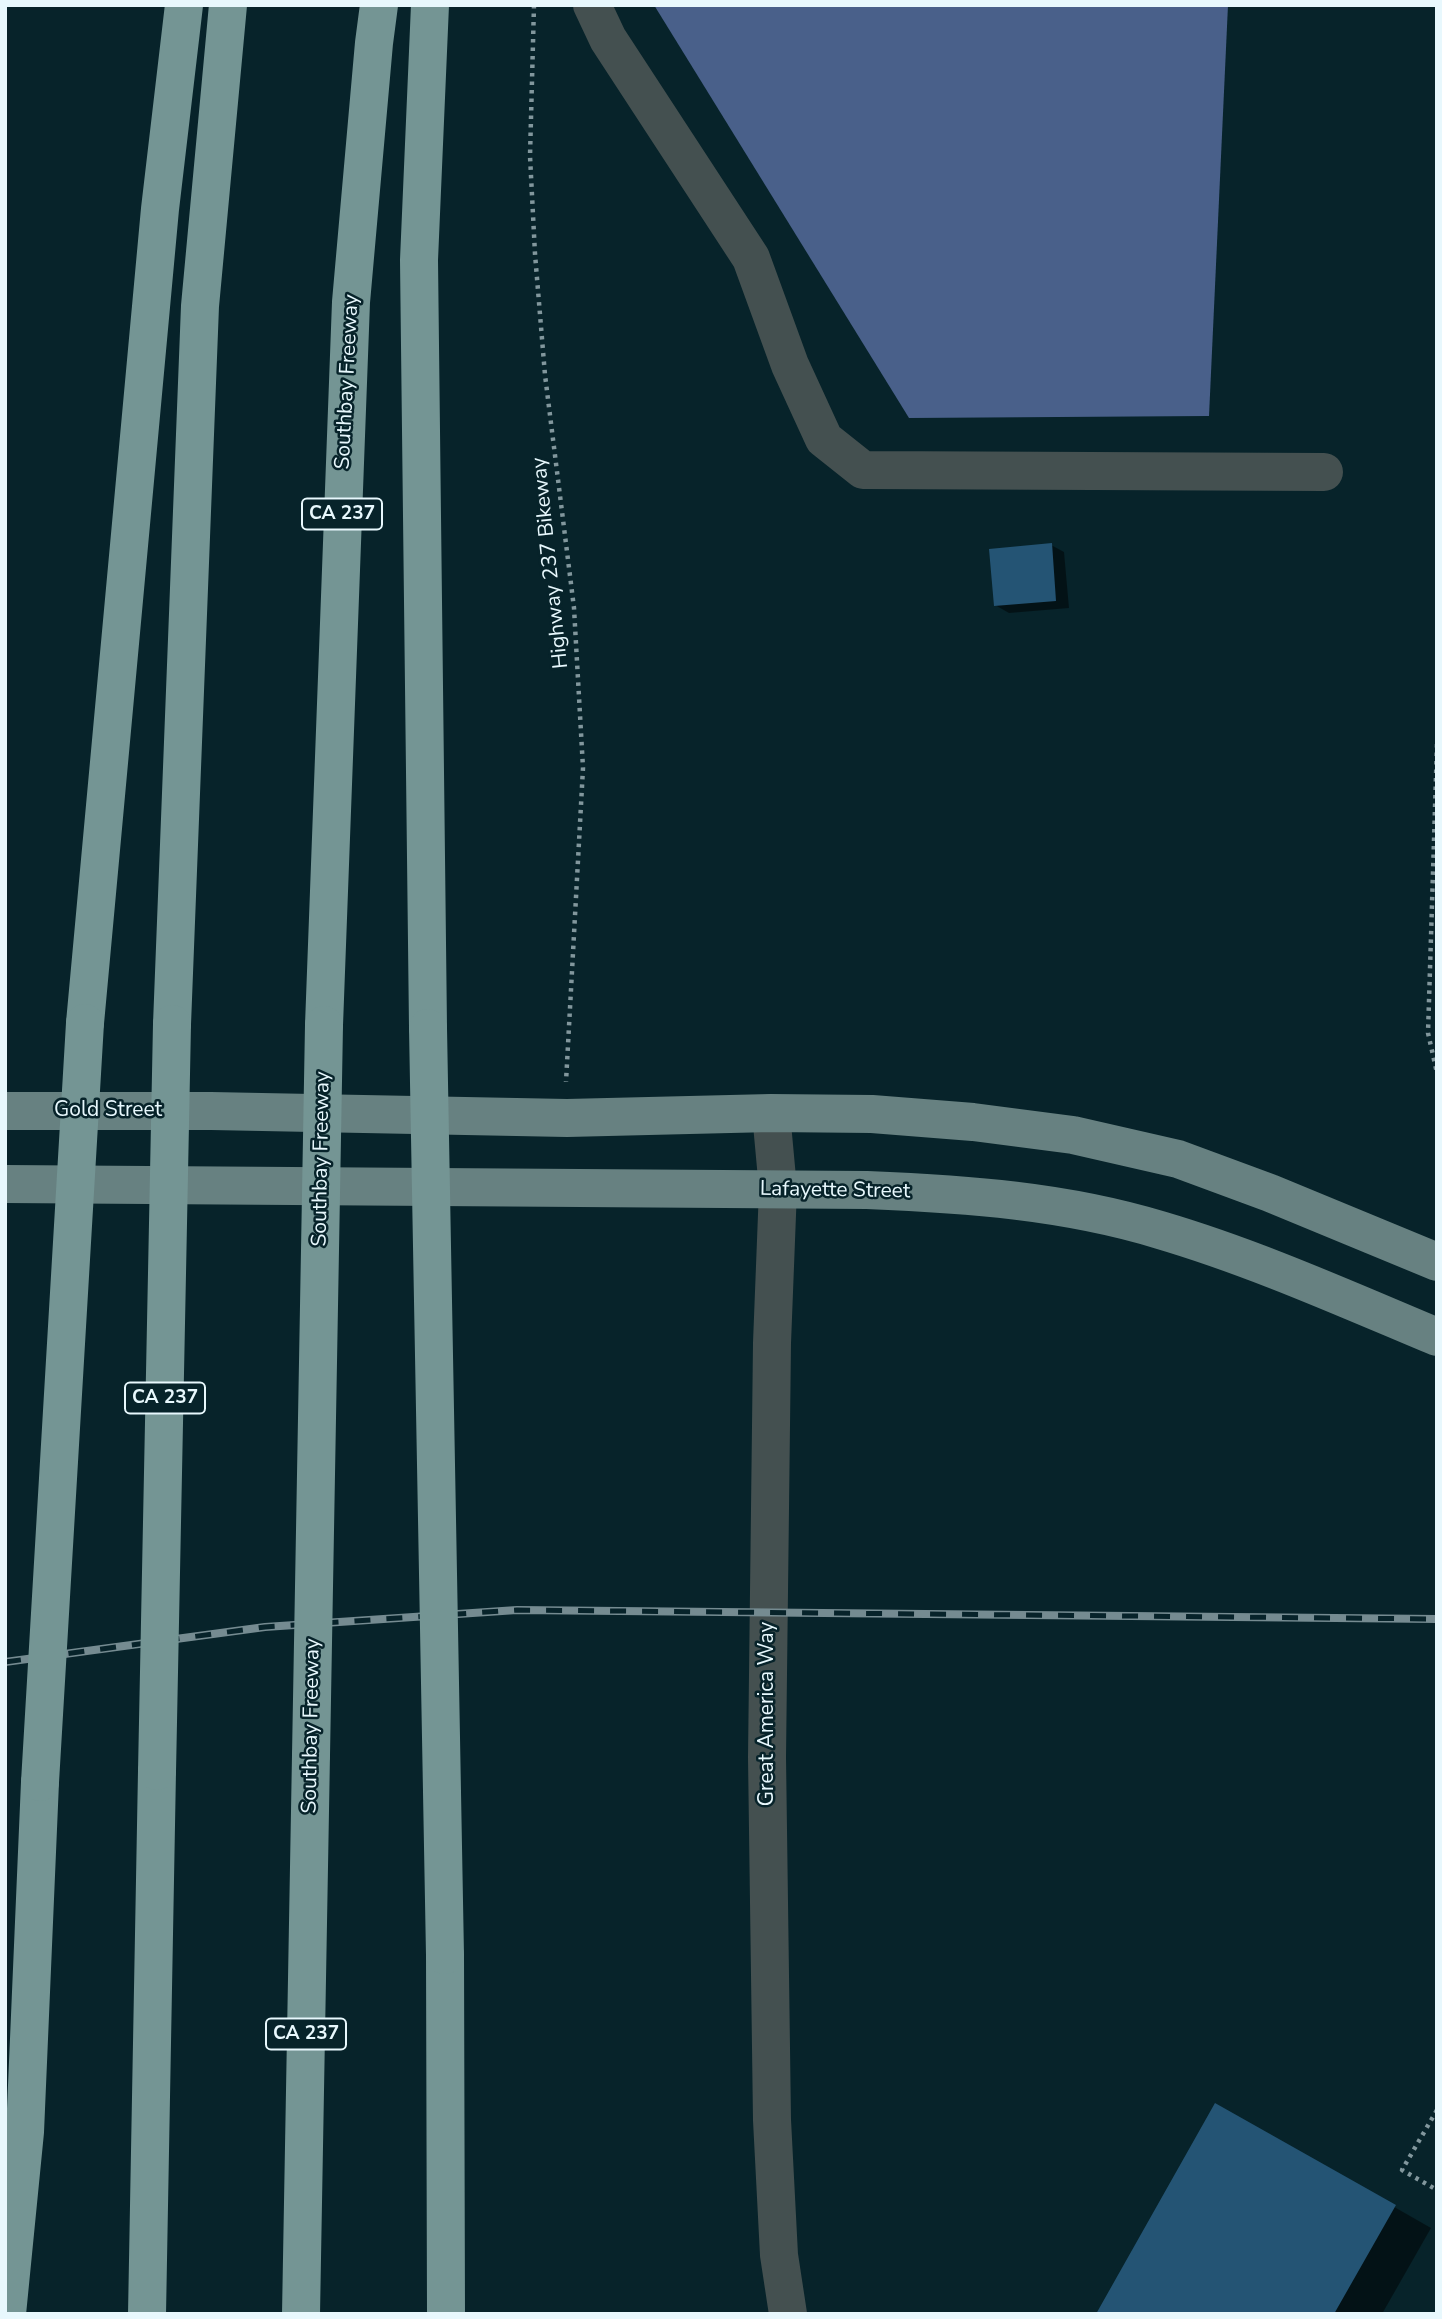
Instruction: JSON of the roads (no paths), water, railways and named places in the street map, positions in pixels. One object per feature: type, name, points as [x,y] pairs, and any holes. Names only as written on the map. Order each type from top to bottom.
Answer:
[{"type":"highway","points":[[7,2314],[25,2132],[40,1782],[85,1023],[159,223],[184,5]]},
{"type":"highway","name":"CA 237","points":[[147,2314],[172,1024],[200,306],[228,5]]},
{"type":"highway","name":"Southbay Freeway","points":[[301,2314],[324,1025],[351,302],[373,43],[379,5]]},
{"type":"highway","points":[[430,5],[419,260],[428,1028],[445,1955],[446,2314]]},
{"type":"main road","name":"Gold Street","points":[[5,1111],[211,1111],[567,1118],[771,1113]]},
{"type":"main road","points":[[771,1113],[897,1116],[973,1122],[1073,1135],[1178,1159],[1270,1193],[1437,1262]]},
{"type":"main road","name":"Lafayette Street","points":[[5,1184],[778,1189],[958,1194],[1059,1206],[1158,1229],[1269,1266],[1437,1337]]},
{"type":"street","points":[[592,5],[608,39],[751,258],[790,365],[824,439],[863,470],[1324,472]]},
{"type":"street","name":"Great America Way","points":[[771,1113],[778,1189],[772,1343],[767,1757],[772,2120],[779,2255],[788,2314]]},
{"type":"water","points":[[654,5],[1228,5],[1209,416],[909,418]]},
{"type":"railway","points":[[5,1662],[265,1627],[517,1610],[1437,1619]]}]
